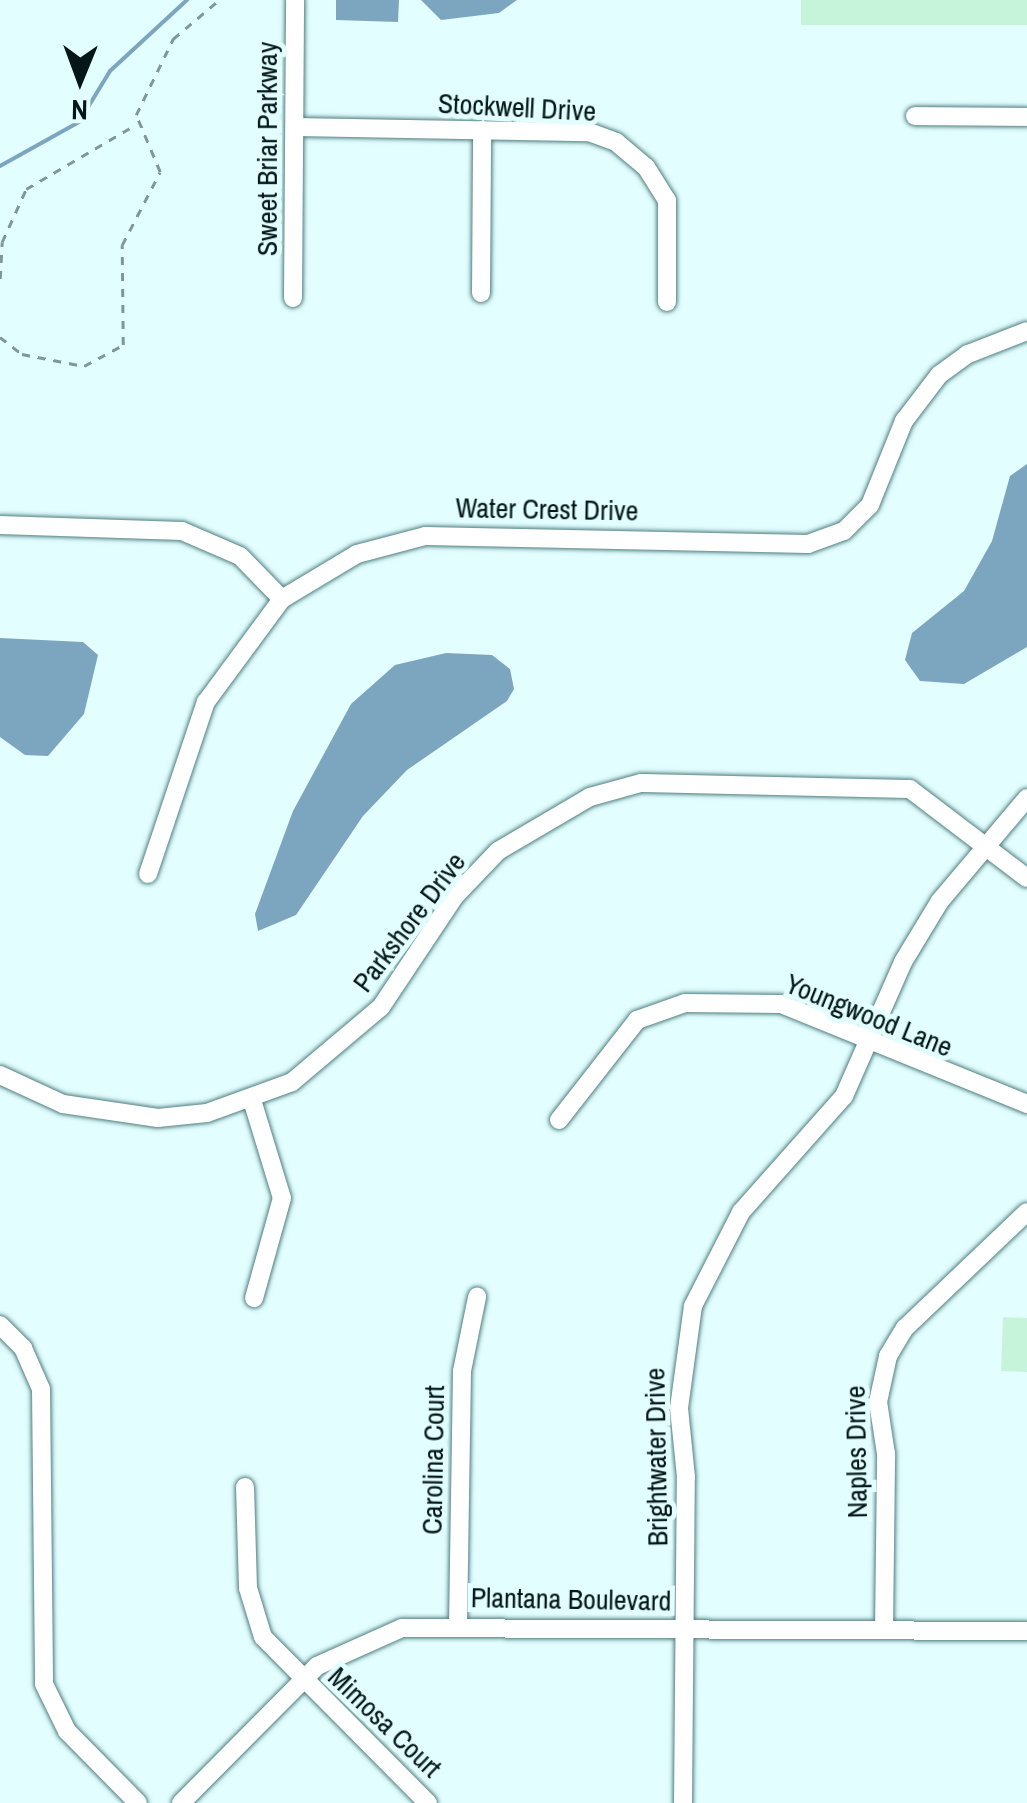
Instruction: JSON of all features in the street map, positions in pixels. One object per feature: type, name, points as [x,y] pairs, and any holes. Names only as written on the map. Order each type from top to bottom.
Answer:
[{"type":"street","name":"Sweet Briar Parkway","points":[[293,298],[295,0]]},
{"type":"street","points":[[915,116],[1027,117]]},
{"type":"street","name":"Stockwell Drive","points":[[296,127],[588,132],[646,167],[666,200],[667,302]]},
{"type":"street","points":[[481,293],[482,130]]},
{"type":"street","name":"Water Crest Drive","points":[[282,599],[357,554],[425,536],[824,540],[870,505],[904,421],[926,389],[968,354],[1027,331]]},
{"type":"street","points":[[0,525],[182,531],[240,556],[282,599],[206,702],[148,874]]},
{"type":"street","name":"Parkshore Drive","points":[[0,1076],[63,1104],[158,1118],[252,1100],[347,1043],[498,852],[590,797],[684,778],[886,783],[910,789],[1027,878]]},
{"type":"street","name":"Brightwater Drive","points":[[683,1803],[680,1382],[693,1306],[741,1212],[830,1118],[871,1044],[912,943],[1027,798]]},
{"type":"street","name":"Youngwood Lane","points":[[559,1120],[625,1031],[665,1006],[774,1002],[1027,1104]]},
{"type":"street","points":[[252,1100],[282,1198],[254,1298]]},
{"type":"street","name":"Naples Drive","points":[[884,1629],[878,1402],[888,1356],[905,1328],[1027,1212]]},
{"type":"street","name":"Carolina Court","points":[[458,1626],[460,1404],[477,1296]]},
{"type":"street","points":[[0,1324],[23,1348],[41,1389],[44,1684],[67,1732],[138,1803]]},
{"type":"street","name":"Mimosa Court","points":[[245,1488],[253,1616],[302,1680],[428,1803]]},
{"type":"street","name":"Plantana Boulevard","points":[[182,1803],[302,1680],[368,1636],[458,1626],[1027,1631]]},
{"type":"path","points":[[0,279],[2,242],[26,189],[136,124],[173,39],[219,0]]},
{"type":"path","points":[[0,336],[22,354],[84,366],[123,346],[122,244],[160,172],[136,124]]},
{"type":"green space","points":[[801,0],[1027,0],[1027,25],[801,25]]},
{"type":"green space","points":[[1003,1317],[1027,1318],[1027,1372],[1001,1371]]},
{"type":"water","points":[[336,0],[399,0],[398,22],[336,20]]},
{"type":"water","points":[[421,0],[517,0],[499,13],[441,20]]},
{"type":"water","points":[[1027,464],[1027,647],[964,684],[920,681],[905,660],[912,633],[964,591],[992,541],[1010,476]]},
{"type":"water","points":[[0,638],[83,642],[98,655],[84,714],[48,756],[25,755],[0,737]]},
{"type":"water","points":[[446,653],[492,655],[510,669],[514,689],[507,701],[407,770],[363,816],[296,915],[258,931],[255,914],[293,811],[351,704],[395,665]]},
{"type":"waterway","points":[[0,166],[79,122],[110,71],[187,0]]}]
